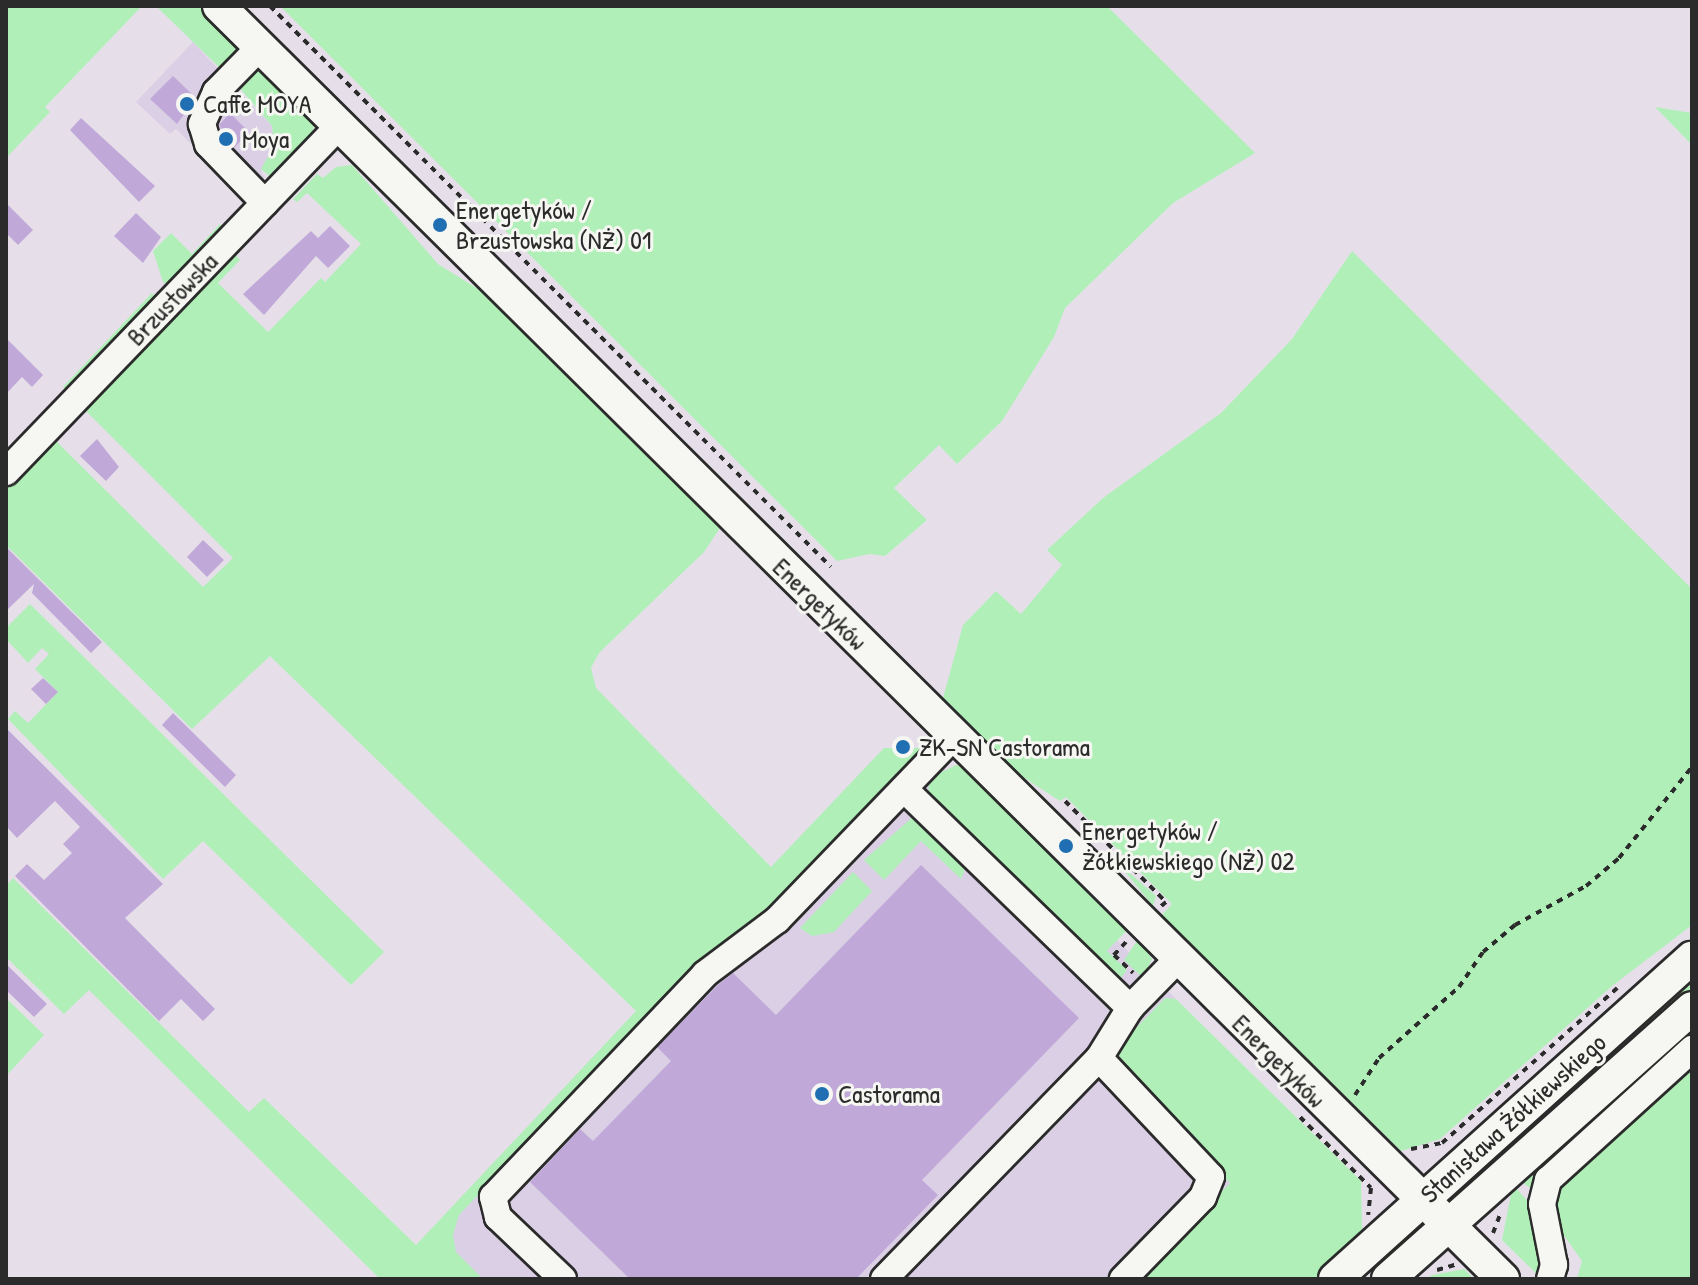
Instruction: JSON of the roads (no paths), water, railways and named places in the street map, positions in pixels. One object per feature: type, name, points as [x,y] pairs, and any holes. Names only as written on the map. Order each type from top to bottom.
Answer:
[{"type":"main road","name":"Energetyków","points":[[219,6],[1334,1115],[1503,1279]]},
{"type":"main road","name":"Stanisława Żółkiewskiego","points":[[1335,1279],[1692,958]]},
{"type":"main road","name":"Stanisława Żółkiewskiego","points":[[1388,1279],[1692,1008]]},
{"type":"street","points":[[260,47],[216,92],[202,124],[208,144],[265,203]]},
{"type":"street","name":"Brzustowska","points":[[6,472],[339,126]]},
{"type":"street","points":[[563,1279],[498,1217],[493,1197],[705,974],[777,920],[954,736]]},
{"type":"street","points":[[904,789],[1130,1008]]},
{"type":"street","points":[[884,1279],[1099,1058],[1130,1008],[1178,959]]},
{"type":"street","points":[[1550,1279],[1554,1265],[1542,1204],[1548,1180],[1692,1049]]},
{"type":"street","points":[[1099,1058],[1211,1177],[1203,1197],[1123,1279]]},
{"type":"place","name":"Caffe MOYA","points":[[187,104]]},
{"type":"place","name":"Moya","points":[[226,139]]},
{"type":"place","name":"Energetyków / Brzustowska (NŻ) 01","points":[[440,225]]},
{"type":"place","name":"ZK-SN Castorama","points":[[903,747]]},
{"type":"place","name":"Energetyków / Żółkiewskiego (NŻ) 02","points":[[1066,846]]},
{"type":"place","name":"Castorama","points":[[822,1094]]}]
